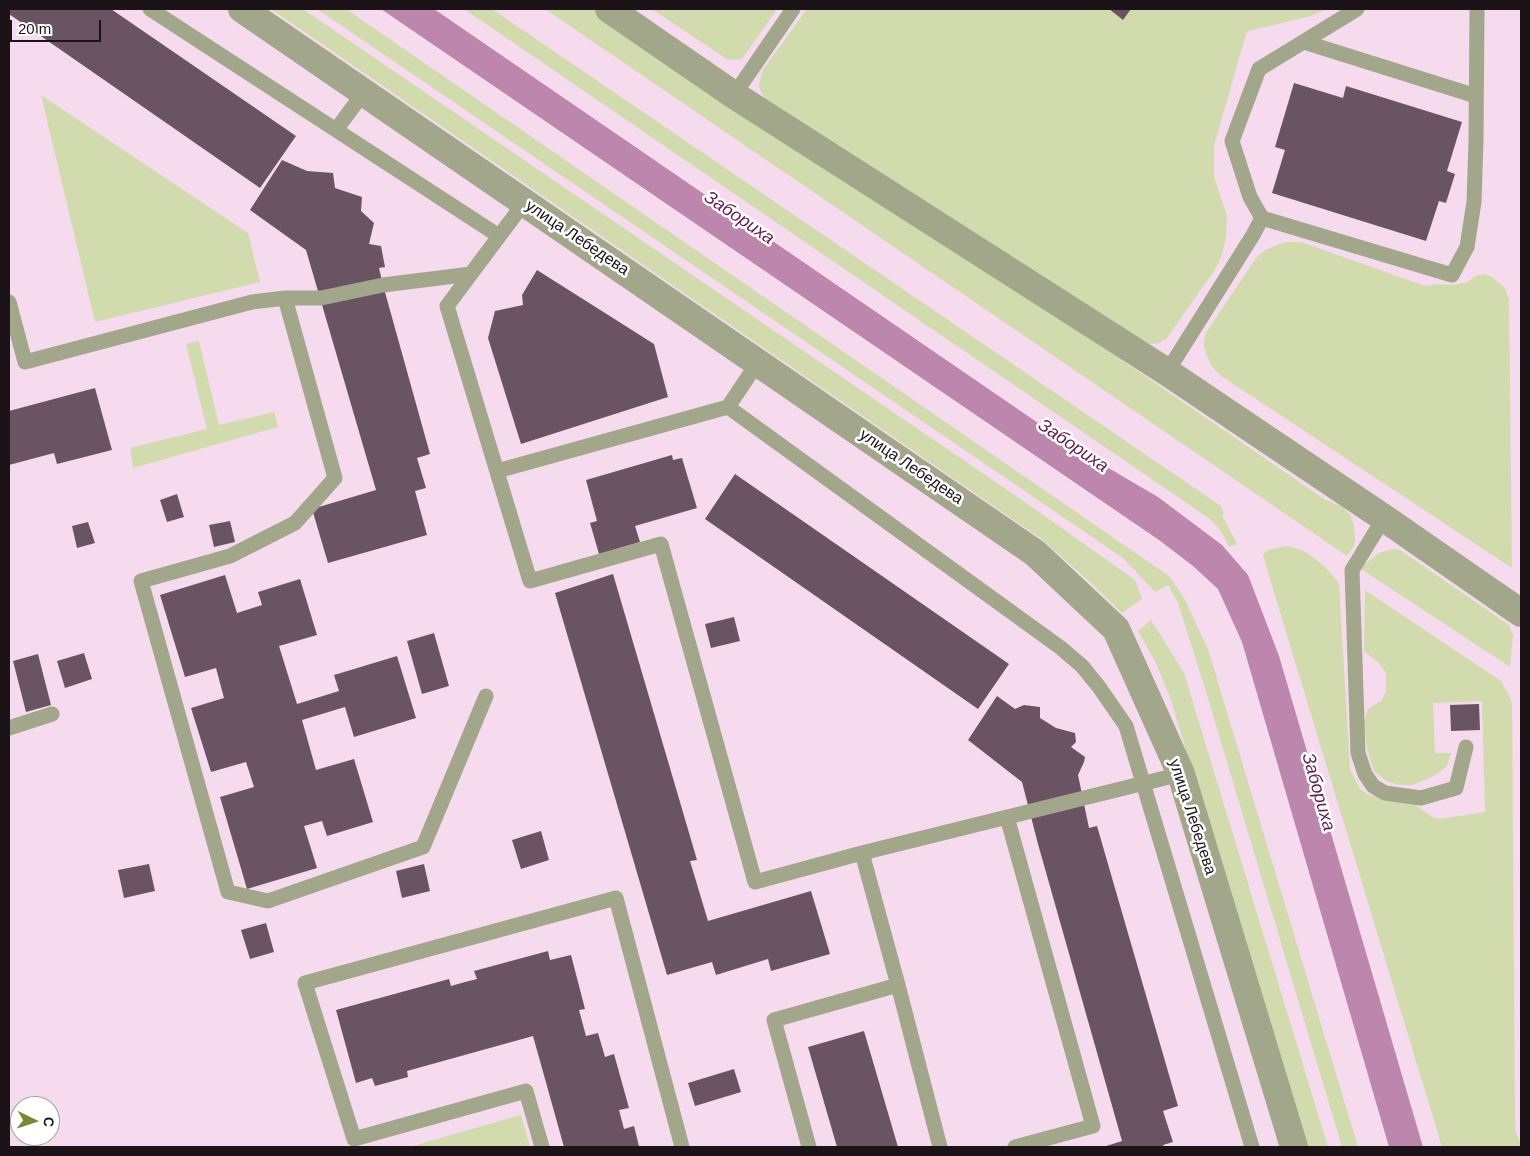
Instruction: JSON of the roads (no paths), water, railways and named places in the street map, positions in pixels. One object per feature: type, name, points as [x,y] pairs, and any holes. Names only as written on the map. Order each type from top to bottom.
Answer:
[{"type":"street","name":"улица Лебедева","points":[[242,9],[1035,553],[1116,629],[1181,774],[1294,1147]]},
{"type":"street","points":[[609,9],[734,95],[1167,372],[1521,613]]},
{"type":"lane","points":[[150,9],[499,236]]},
{"type":"lane","points":[[734,95],[794,9]]},
{"type":"lane","points":[[1357,9],[1259,69],[1232,141],[1250,197],[1262,218],[1452,275],[1467,247],[1474,202],[1476,9]]},
{"type":"lane","points":[[1304,42],[1476,96]]},
{"type":"lane","points":[[336,130],[364,92]]},
{"type":"lane","points":[[524,202],[447,306],[530,581],[661,544],[754,882],[862,853],[1181,774]]},
{"type":"lane","points":[[1167,372],[1262,218]]},
{"type":"lane","points":[[9,302],[25,362],[252,302],[286,298],[321,298],[383,285],[471,274]]},
{"type":"lane","points":[[286,298],[335,478],[294,523],[230,556],[141,582],[228,892],[268,900],[423,847],[486,696]]},
{"type":"lane","points":[[497,471],[728,407],[758,362]]},
{"type":"lane","points":[[728,407],[1061,648],[1082,666],[1099,687],[1126,726],[1252,1147]]},
{"type":"lane","points":[[1384,518],[1352,570],[1358,753],[1365,774],[1373,786],[1385,793],[1421,798],[1456,788],[1466,747]]},
{"type":"lane","points":[[9,728],[52,714]]},
{"type":"lane","points":[[1007,817],[1094,1126],[1017,1147]]},
{"type":"lane","points":[[862,853],[940,1147]]},
{"type":"lane","points":[[542,1147],[526,1091],[355,1143],[305,983],[616,898],[682,1147]]},
{"type":"lane","points":[[810,1147],[774,1020],[898,986]]},
{"type":"water","name":"Забориха","points":[[381,9],[434,9],[1076,449],[1158,497],[1222,545],[1248,575],[1279,656],[1423,1147],[1389,1147],[1242,642],[1218,589],[1193,566],[1159,540]]}]
